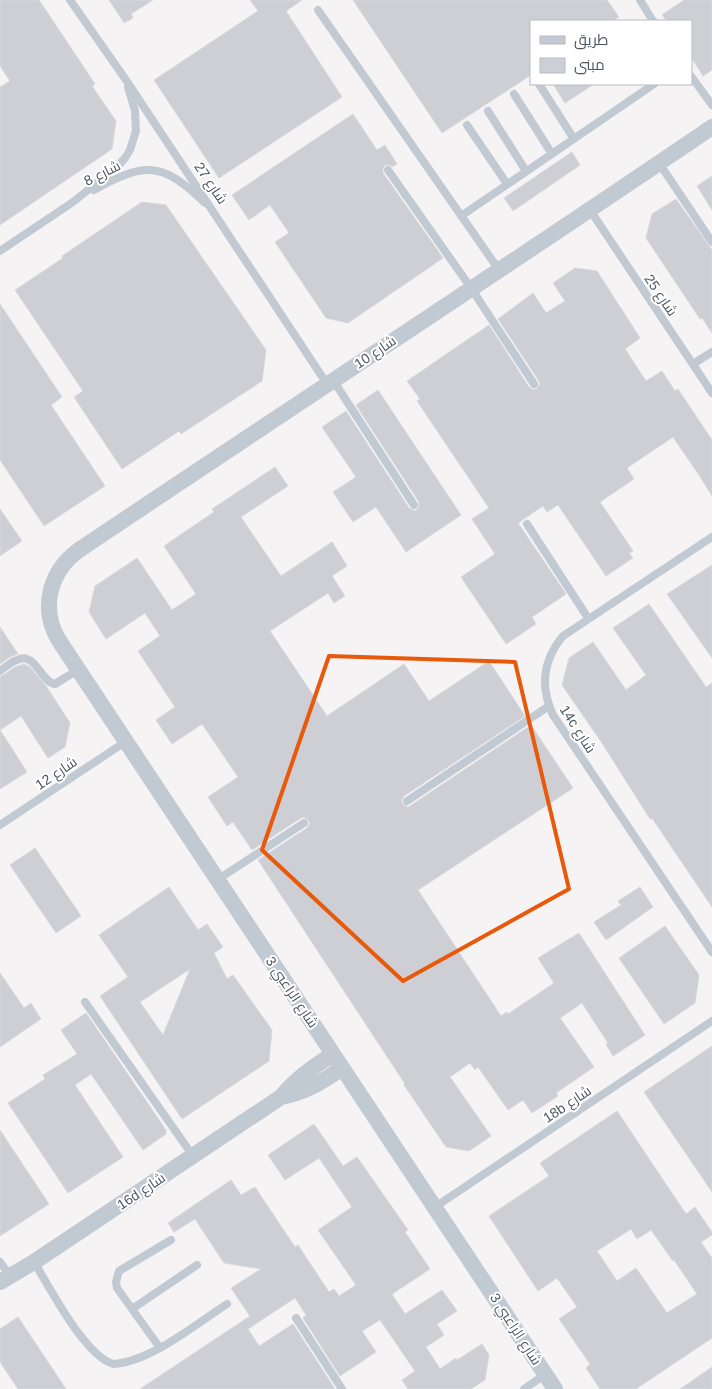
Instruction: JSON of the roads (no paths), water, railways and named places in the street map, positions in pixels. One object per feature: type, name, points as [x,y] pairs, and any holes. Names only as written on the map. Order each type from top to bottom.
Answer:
[{"type":"street","name":"شارع 10","points":[[51,588],[58,570],[71,556],[712,127]]},
{"type":"street","name":"شارع الراعبي 3","points":[[51,588],[48,606],[50,623],[58,639],[556,1389]]},
{"type":"street","name":"16d شارع","points":[[5,1280],[281,1097],[309,1089],[321,1083],[337,1061]]},
{"type":"lane","name":"شارع 27","points":[[70,0],[414,505]]},
{"type":"lane","points":[[640,0],[653,20]]},
{"type":"lane","points":[[318,10],[499,270]]},
{"type":"lane","points":[[692,77],[712,105]]},
{"type":"lane","name":"شارع 8","points":[[0,251],[72,202],[118,166],[130,150],[136,131],[137,120],[126,80]]},
{"type":"lane","points":[[540,85],[574,139]]},
{"type":"lane","points":[[461,216],[653,85]]},
{"type":"lane","points":[[514,94],[552,154]]},
{"type":"lane","points":[[488,111],[526,171]]},
{"type":"lane","points":[[468,125],[507,184]]},
{"type":"lane","points":[[659,163],[712,242]]},
{"type":"lane","name":"شارع 8","points":[[72,202],[123,175],[140,170],[149,170],[166,174],[181,182],[218,216]]},
{"type":"lane","points":[[388,170],[471,288],[534,384]]},
{"type":"lane","name":"شارع 25","points":[[590,210],[712,393]]},
{"type":"lane","points":[[693,364],[712,352]]},
{"type":"lane","points":[[527,524],[588,618]]},
{"type":"lane","name":"14c شارع","points":[[712,538],[563,636],[551,653],[547,664],[544,685],[553,715],[712,952]]},
{"type":"lane","points":[[0,671],[17,660],[26,659],[34,663],[47,682],[55,684],[78,670]]},
{"type":"lane","points":[[407,802],[549,706]]},
{"type":"lane","name":"شارع 12","points":[[0,825],[125,742]]},
{"type":"lane","points":[[217,880],[304,823]]},
{"type":"lane","points":[[85,1002],[193,1156]]},
{"type":"lane","name":"18b شارع","points":[[435,1207],[712,1021]]},
{"type":"lane","points":[[160,1348],[116,1284],[119,1271],[171,1240]]},
{"type":"lane","points":[[0,1262],[5,1280]]},
{"type":"lane","points":[[34,1262],[81,1337],[94,1353],[116,1364],[144,1357],[227,1304]]},
{"type":"lane","points":[[132,1309],[196,1265]]},
{"type":"lane","points":[[296,1318],[342,1389]]},
{"type":"lane","points":[[524,1389],[546,1374]]}]
